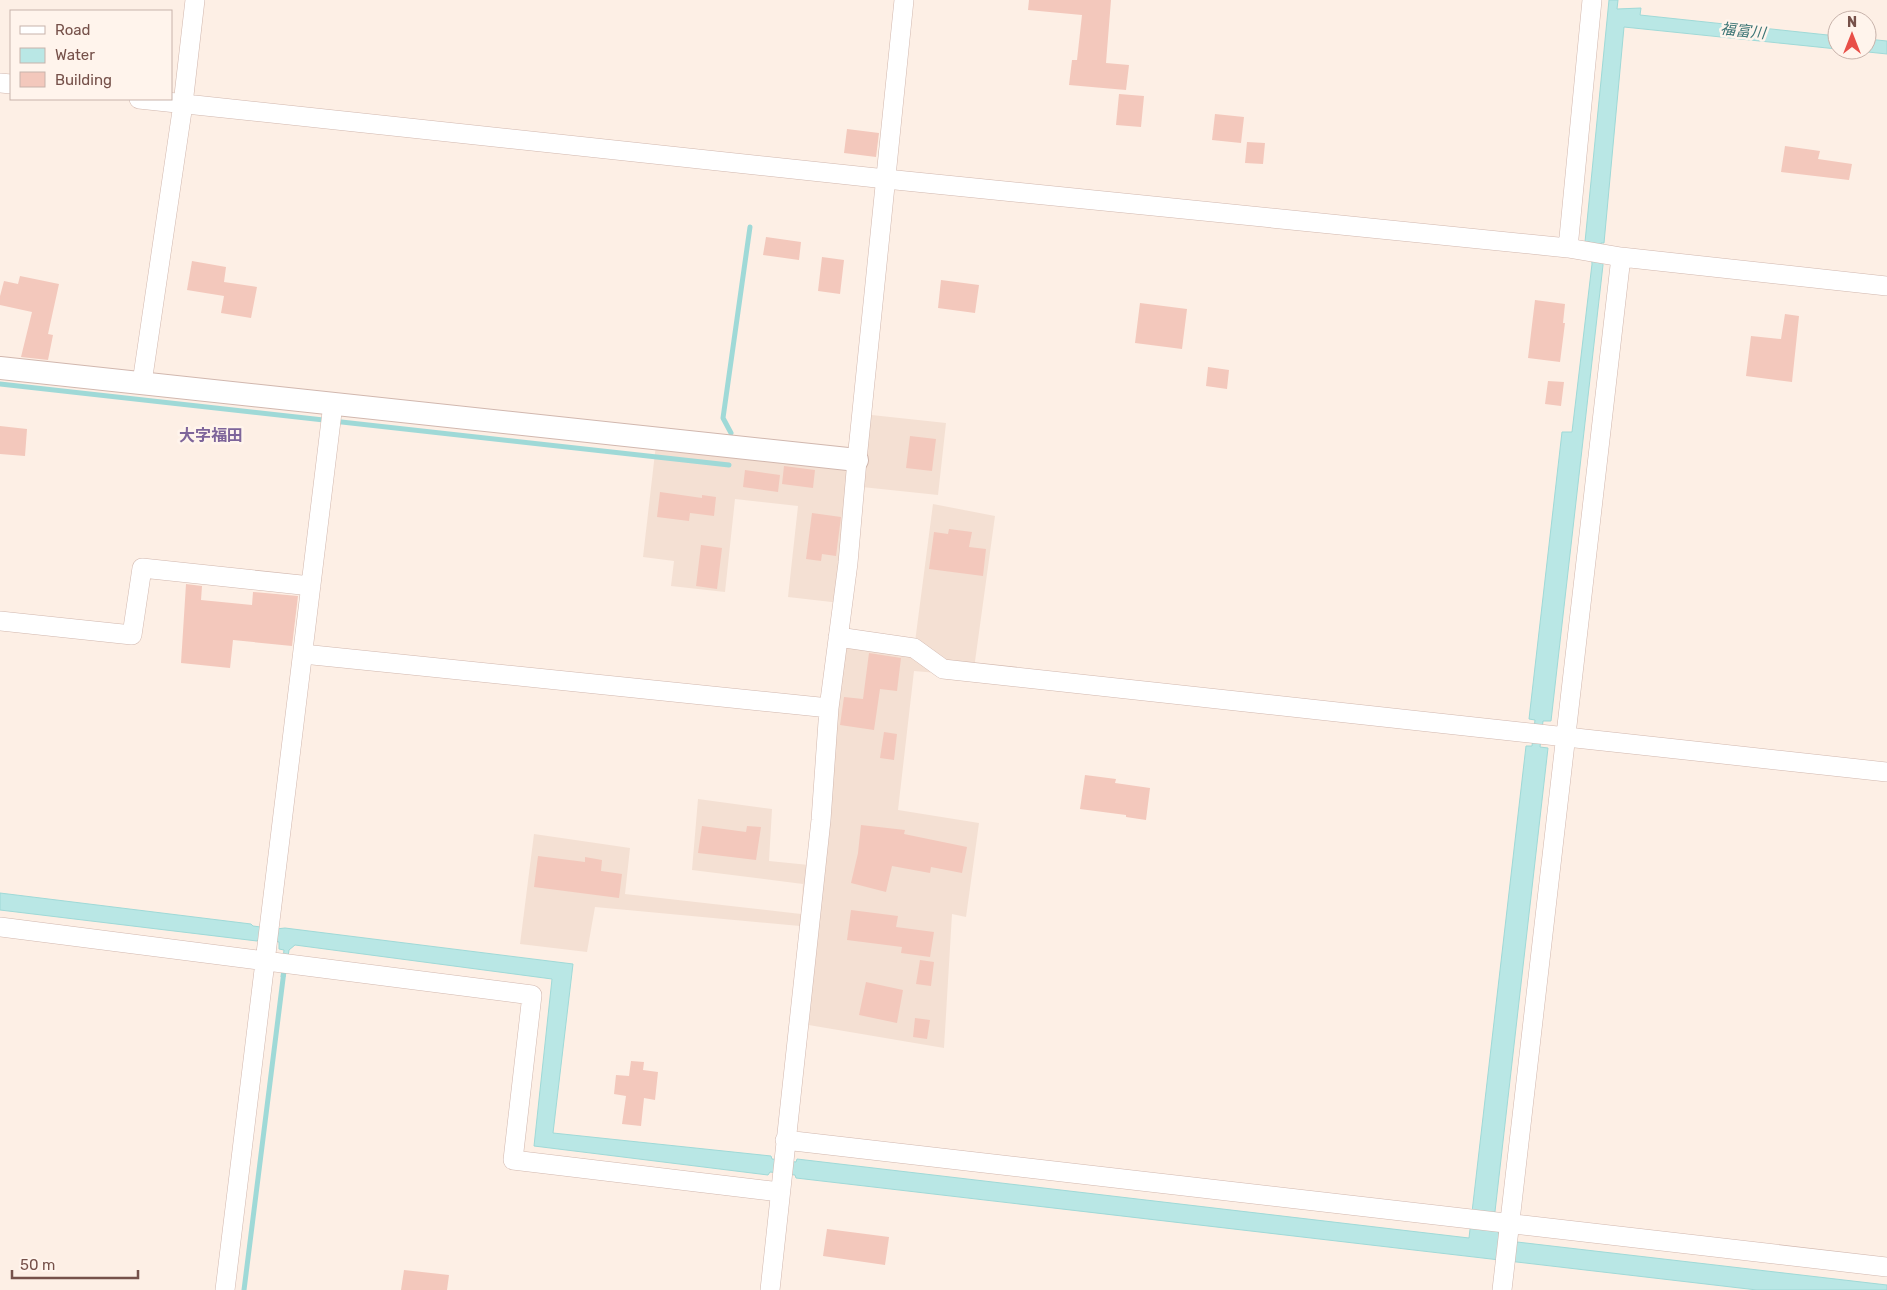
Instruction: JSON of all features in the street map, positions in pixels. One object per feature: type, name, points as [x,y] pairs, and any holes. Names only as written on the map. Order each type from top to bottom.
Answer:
[{"type":"street","points":[[142,383],[183,104],[195,0]]},
{"type":"street","points":[[770,1290],[821,820],[829,708],[848,562],[904,0]]},
{"type":"street","points":[[1577,249],[1592,0]]},
{"type":"street","points":[[148,100],[886,179],[1577,249],[1613,256],[1887,286]]},
{"type":"street","points":[[1502,1290],[1506,1235],[1565,736],[1613,256]]},
{"type":"street","points":[[0,368],[142,383],[331,416],[857,460]]},
{"type":"street","points":[[226,1290],[275,958],[269,920],[331,416]]},
{"type":"street","points":[[0,621],[132,635],[142,568],[311,586]]},
{"type":"street","points":[[838,637],[914,648],[943,669],[1887,772]]},
{"type":"street","points":[[303,654],[829,708]]},
{"type":"street","points":[[0,927],[275,958],[532,995],[513,1160],[781,1185]]},
{"type":"street","points":[[785,1148],[1465,1218],[1506,1235],[1887,1267]]},
{"type":"shaded area","points":[[853,413],[946,423],[938,495],[862,487],[849,604],[788,597],[798,506],[735,499],[725,592],[671,586],[674,561],[643,557],[658,427],[848,448]]},
{"type":"shaded area","points":[[933,504],[995,516],[973,676],[914,671],[898,810],[979,823],[966,917],[952,914],[944,1048],[791,1022],[800,926],[595,907],[587,952],[520,944],[534,834],[630,848],[625,894],[801,914],[803,884],[692,870],[698,799],[772,809],[769,861],[809,865],[832,629],[915,642]]},
{"type":"water","name":"福富川","points":[[1609,0],[1618,0],[1617,9],[1641,8],[1640,15],[1827,35],[1827,48],[1624,27],[1604,243],[1601,243],[1603,265],[1551,721],[1543,721],[1540,747],[1548,748],[1493,1229],[1497,1230],[1500,1236],[1517,1242],[1887,1285],[1887,1290],[1757,1290],[796,1178],[795,1175],[770,1172],[768,1175],[534,1146],[552,979],[295,945],[289,950],[285,977],[281,977],[284,950],[279,949],[279,942],[261,938],[257,941],[0,910],[0,893],[251,924],[253,926],[276,929],[285,928],[573,964],[553,1133],[771,1156],[772,1159],[796,1162],[797,1159],[1469,1238],[1526,746],[1532,746],[1535,720],[1529,719],[1562,432],[1572,432],[1592,264],[1590,242],[1585,242]]},
{"type":"water","points":[[1877,40],[1887,41],[1887,54],[1877,53]]},
{"type":"building","points":[[1029,0],[1111,0],[1106,63],[1129,65],[1126,90],[1069,85],[1072,60],[1077,60],[1082,15],[1028,10]]},
{"type":"building","points":[[1119,94],[1144,96],[1141,127],[1116,125]]},
{"type":"building","points":[[1215,114],[1244,117],[1241,143],[1212,140]]},
{"type":"building","points":[[847,129],[879,133],[876,157],[844,153]]},
{"type":"building","points":[[1247,142],[1265,143],[1263,164],[1245,163]]},
{"type":"building","points":[[1785,146],[1820,151],[1818,159],[1852,164],[1849,180],[1781,172]]},
{"type":"building","points":[[766,237],[801,242],[799,260],[763,255]]},
{"type":"building","points":[[822,257],[844,260],[840,294],[818,291]]},
{"type":"building","points":[[192,261],[226,267],[224,282],[257,287],[251,318],[221,313],[224,296],[187,290]]},
{"type":"building","points":[[20,276],[59,284],[48,334],[53,335],[48,360],[21,357],[32,312],[0,305],[4,281],[18,284]]},
{"type":"building","points":[[941,280],[979,285],[975,313],[938,308]]},
{"type":"building","points":[[1535,300],[1565,304],[1563,323],[1565,323],[1560,362],[1528,358]]},
{"type":"building","points":[[1140,303],[1187,309],[1182,349],[1135,343]]},
{"type":"building","points":[[1785,314],[1799,316],[1792,382],[1746,376],[1751,336],[1781,339]]},
{"type":"building","points":[[1208,367],[1229,370],[1227,389],[1206,386]]},
{"type":"building","points":[[1548,381],[1564,382],[1561,406],[1545,404]]},
{"type":"building","points":[[0,426],[27,429],[25,456],[0,454]]},
{"type":"building","points":[[910,436],[936,439],[932,471],[906,468]]},
{"type":"building","points":[[784,466],[815,470],[813,488],[782,484]]},
{"type":"building","points":[[745,470],[780,475],[778,492],[743,487]]},
{"type":"building","points":[[660,492],[702,498],[702,495],[716,497],[714,516],[690,513],[689,521],[657,517]]},
{"type":"building","points":[[812,513],[841,517],[836,556],[822,554],[821,561],[806,559]]},
{"type":"building","points":[[949,529],[972,532],[969,547],[986,549],[983,576],[929,569],[934,532],[948,534]]},
{"type":"building","points":[[701,545],[722,548],[717,589],[696,586]]},
{"type":"building","points":[[186,584],[202,586],[201,600],[252,605],[253,592],[298,596],[292,646],[233,640],[230,668],[181,663]]},
{"type":"building","points":[[869,653],[901,658],[897,691],[880,689],[874,730],[840,725],[844,697],[863,699]]},
{"type":"building","points":[[884,732],[897,734],[894,760],[880,758]]},
{"type":"building","points":[[1085,775],[1116,779],[1115,783],[1150,788],[1146,820],[1126,817],[1126,815],[1080,809]]},
{"type":"building","points":[[861,825],[905,830],[904,834],[967,847],[962,873],[931,867],[930,873],[892,866],[886,892],[851,883],[858,853]]},
{"type":"building","points":[[702,826],[746,832],[747,826],[761,827],[756,860],[698,853]]},
{"type":"building","points":[[538,856],[585,862],[585,857],[602,860],[601,871],[622,874],[619,898],[534,887]]},
{"type":"building","points":[[851,910],[898,916],[896,927],[934,932],[930,957],[901,953],[902,947],[847,940]]},
{"type":"building","points":[[920,960],[934,962],[931,986],[916,984]]},
{"type":"building","points":[[866,982],[903,990],[897,1023],[859,1015]]},
{"type":"building","points":[[915,1018],[930,1020],[927,1039],[913,1037]]},
{"type":"building","points":[[631,1061],[644,1062],[643,1070],[658,1072],[655,1100],[644,1098],[641,1126],[622,1124],[626,1096],[614,1094],[616,1075],[629,1076]]},
{"type":"building","points":[[827,1229],[889,1237],[885,1265],[823,1256]]},
{"type":"building","points":[[404,1270],[449,1275],[447,1290],[401,1290]]},
{"type":"waterway","points":[[731,433],[723,418],[750,227]]},
{"type":"waterway","points":[[0,384],[729,465]]},
{"type":"waterway","points":[[244,1290],[284,971]]},
{"type":"district","name":"大字福田","points":[[211,435]]}]
